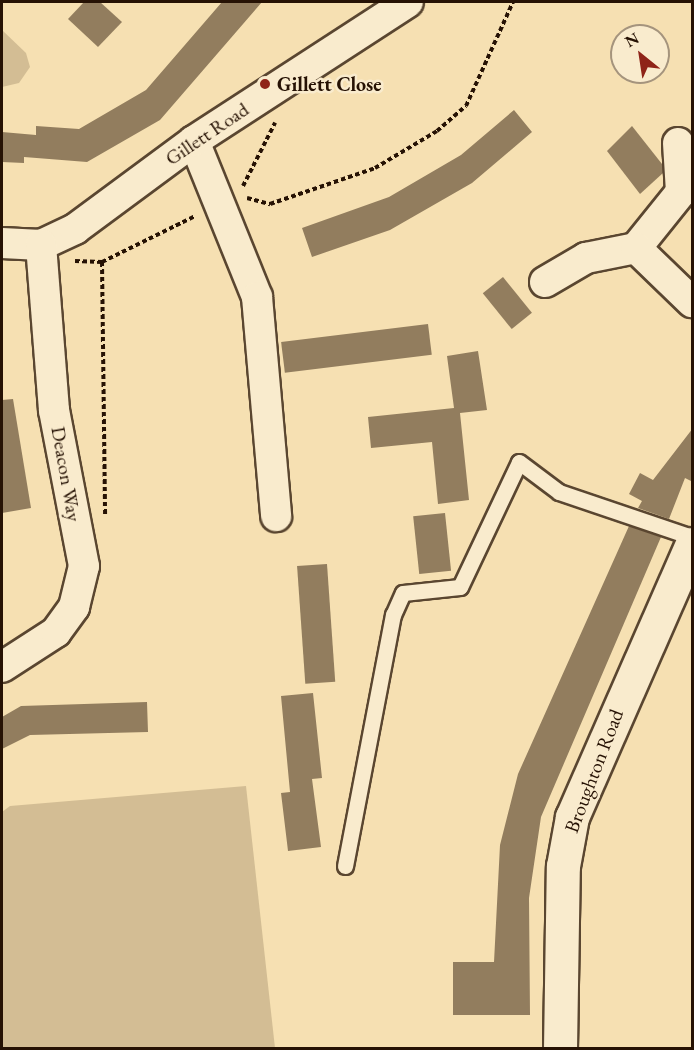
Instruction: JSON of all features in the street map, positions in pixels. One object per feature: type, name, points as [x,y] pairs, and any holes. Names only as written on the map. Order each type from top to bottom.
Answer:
[{"type":"main road","name":"Broughton Road","points":[[560,1048],[563,866],[572,817],[693,544]]},
{"type":"street","name":"Gillett Road","points":[[2,243],[41,245],[75,229],[194,141],[408,2]]},
{"type":"street","points":[[194,141],[257,297],[276,516]]},
{"type":"street","points":[[545,282],[586,258],[636,248],[687,189],[678,143]]},
{"type":"street","name":"Deacon Way","points":[[2,667],[56,632],[74,607],[84,566],[54,410],[41,245]]},
{"type":"street","points":[[636,248],[693,302]]},
{"type":"lane","points":[[345,866],[393,615],[403,593],[459,587],[519,462],[559,492],[693,537]]},
{"type":"path","points":[[238,195],[270,204],[375,168],[437,131],[466,106],[513,2]]},
{"type":"path","points":[[78,541],[105,540],[102,262]]},
{"type":"shaded area","points":[[2,30],[26,53],[30,67],[19,83],[2,87]]},
{"type":"shaded area","points":[[246,786],[275,1048],[2,1048],[2,812],[10,806]]},
{"type":"building","points":[[84,2],[100,2],[122,22],[98,47],[68,19]]},
{"type":"building","points":[[222,2],[262,2],[160,120],[87,162],[24,157],[24,163],[2,162],[2,132],[36,135],[36,126],[79,129],[146,90]]},
{"type":"building","points":[[514,110],[532,132],[472,183],[390,230],[312,257],[302,228],[389,197],[461,155]]},
{"type":"building","points":[[632,126],[662,164],[663,173],[640,194],[607,151]]},
{"type":"building","points":[[503,277],[532,313],[512,329],[483,293]]},
{"type":"building","points":[[428,324],[432,355],[285,373],[281,342]]},
{"type":"building","points":[[478,351],[487,410],[460,413],[469,500],[438,504],[432,442],[371,448],[368,417],[454,408],[447,356]]},
{"type":"building","points":[[13,399],[31,508],[2,513],[2,400]]},
{"type":"building","points":[[693,428],[693,482],[685,478],[669,519],[638,508],[642,501],[629,494],[640,473],[653,480]]},
{"type":"building","points":[[445,513],[451,571],[419,574],[413,516]]},
{"type":"building","points":[[629,526],[661,537],[541,817],[529,898],[530,1015],[453,1015],[453,962],[494,962],[500,845],[518,774]]},
{"type":"building","points":[[327,564],[335,682],[305,684],[297,566]]},
{"type":"building","points":[[313,693],[322,778],[312,779],[321,847],[288,851],[281,793],[290,792],[281,696]]},
{"type":"building","points":[[147,702],[148,732],[30,735],[2,749],[2,717],[21,706]]},
{"type":"place","name":"Gillett Close","points":[[265,84]]}]
